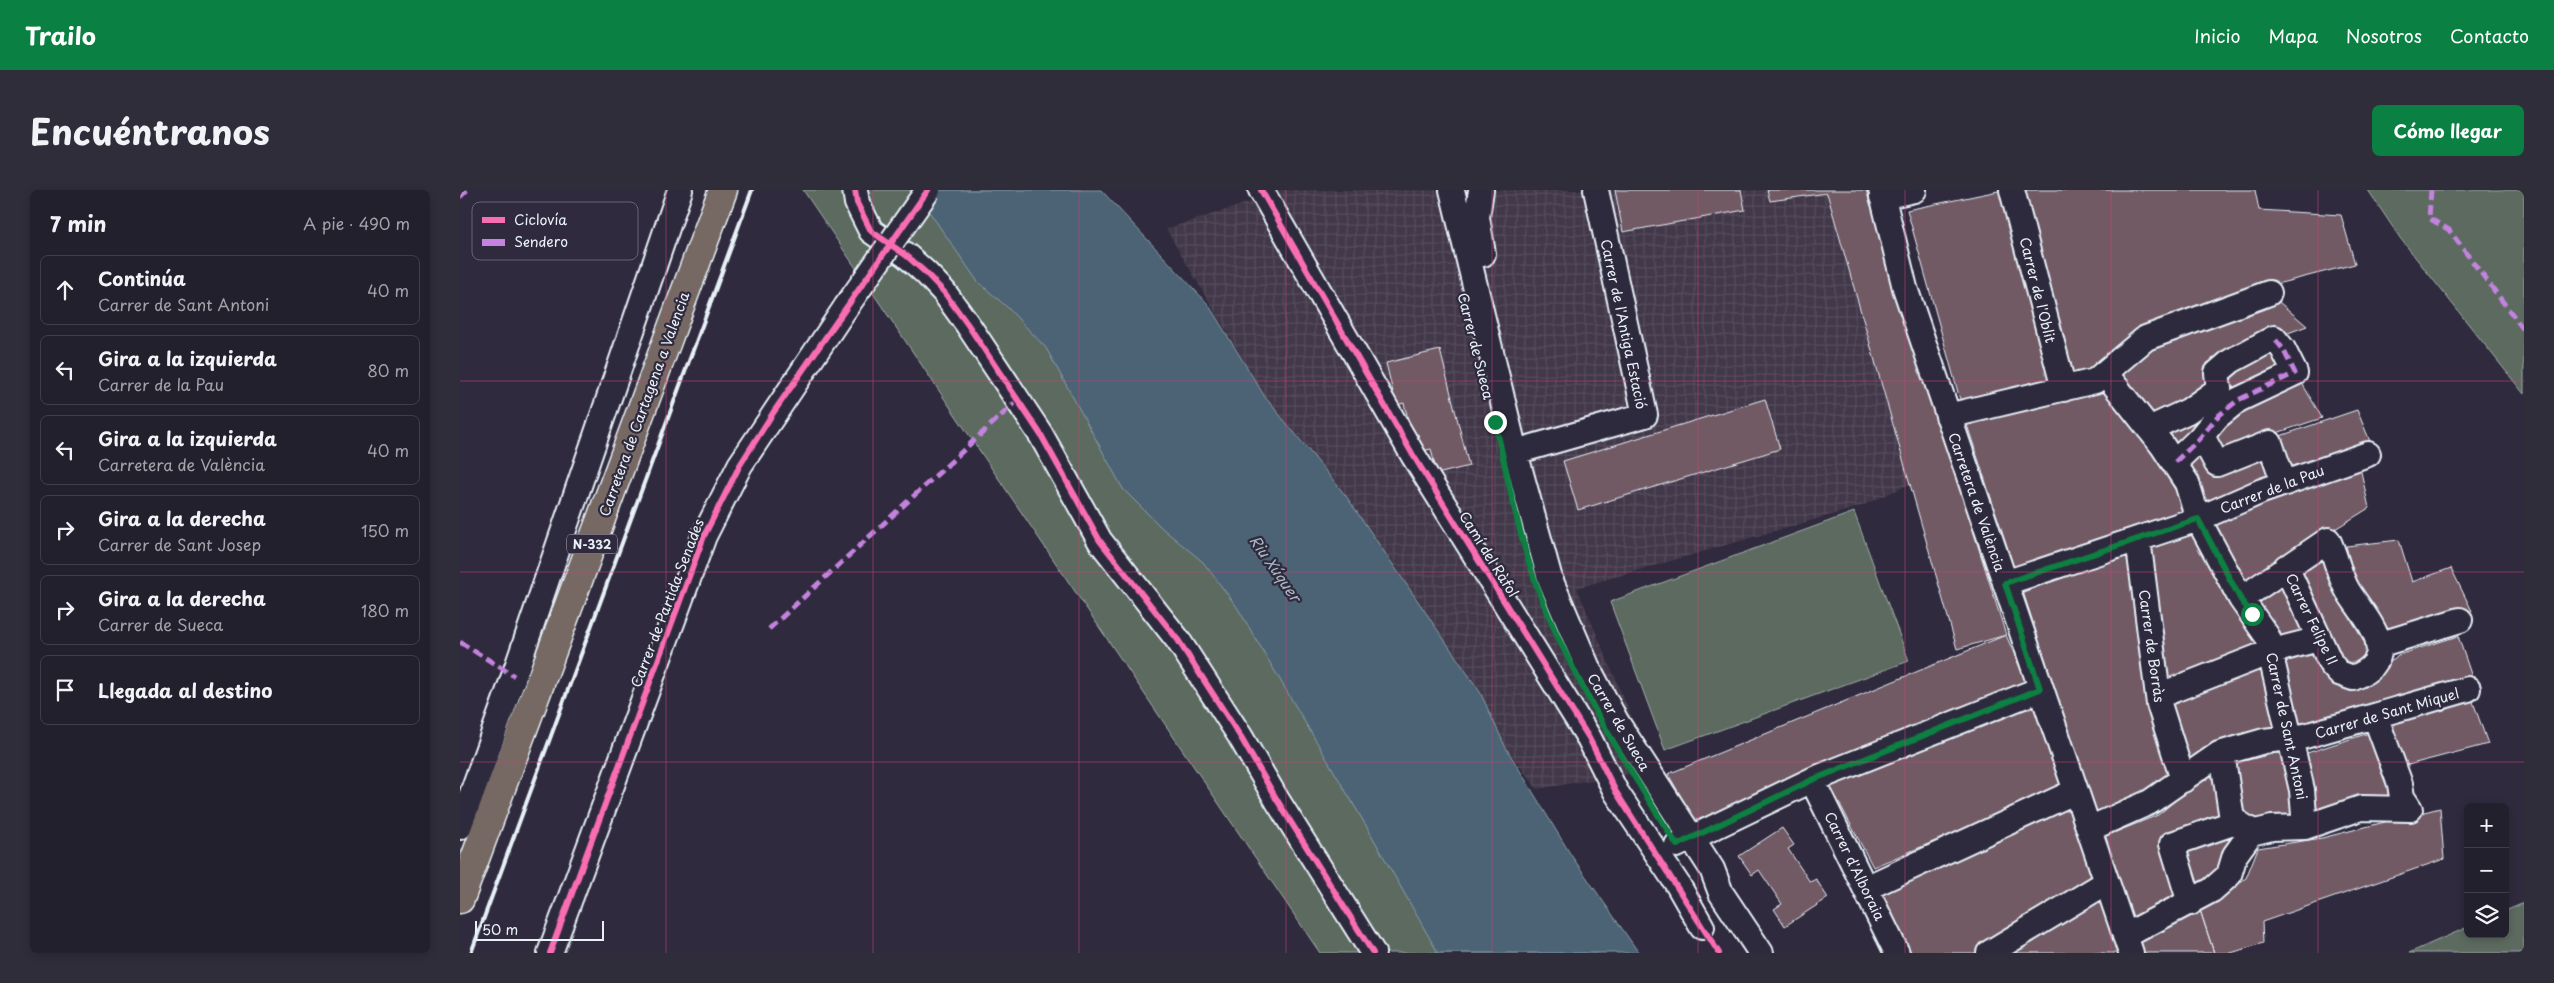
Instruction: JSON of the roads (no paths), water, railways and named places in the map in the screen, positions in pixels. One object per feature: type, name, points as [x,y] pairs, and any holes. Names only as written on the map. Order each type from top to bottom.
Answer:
[{"type":"highway","name":"Carretera de Cartagena a Valencia","points":[[460,899],[724,190]]},
{"type":"street","points":[[460,827],[514,676],[680,190]]},
{"type":"street","points":[[855,190],[857,203],[872,231],[907,256],[926,273],[944,292],[968,325],[1041,435],[1100,541],[1178,640],[1240,736],[1277,800],[1373,953]]},
{"type":"street","name":"Carrer de Partida Senades","points":[[550,953],[704,536],[740,465],[846,307],[928,190]]},
{"type":"street","name":"Camí del Ràfol","points":[[1261,190],[1413,455],[1589,738],[1616,792],[1678,885],[1702,927]]},
{"type":"street","name":"Carrer de Sueca","points":[[1437,190],[1526,548],[1542,600],[1597,716],[1684,841],[1712,869],[1721,893],[1761,953]]},
{"type":"street","name":"Carrer de Sueca","points":[[1452,190],[1515,452],[1550,579],[1566,622],[1616,721],[1684,841],[1697,878],[1721,893]]},
{"type":"street","points":[[1481,190],[1477,217],[1479,239],[1487,271],[1481,305]]},
{"type":"street","name":"Carrer de l'Antiga Estació","points":[[1515,452],[1645,415],[1596,190]]},
{"type":"street","points":[[1882,194],[1914,190]]},
{"type":"street","name":"Carrer de l'Oblit","points":[[2012,190],[2064,389]]},
{"type":"street","name":"Carretera de València","points":[[1882,194],[1905,288],[2128,944]]},
{"type":"street","points":[[1948,416],[2095,381],[2146,338],[2270,293]]},
{"type":"street","points":[[2149,429],[2188,411],[2219,389],[2217,374],[2231,361],[2274,338],[2284,348],[2295,373],[2238,400],[2216,416],[2202,436],[2175,462]]},
{"type":"street","name":"Carrer de Sant Antoni","points":[[2104,373],[2175,462],[2187,483],[2198,519],[2241,600],[2267,636],[2273,651],[2273,665],[2302,790],[2305,827]]},
{"type":"street","points":[[2202,436],[2217,464],[2270,443],[2284,483]]},
{"type":"street","name":"Carrer de la Pau","points":[[2005,583],[2198,519],[2284,483],[2368,454]]},
{"type":"street","name":"Carrer de Borràs","points":[[2138,539],[2158,696],[2183,780]]},
{"type":"street","points":[[2241,600],[2286,567],[2328,540],[2348,590],[2371,623],[2378,645],[2460,620]]},
{"type":"street","name":"Carrer Felipe II","points":[[2286,567],[2319,640],[2331,664],[2339,673],[2353,678],[2366,673],[2376,664],[2378,645]]},
{"type":"street","points":[[2158,696],[2273,651],[2319,640]]},
{"type":"street","points":[[1684,841],[1812,780],[2040,689]]},
{"type":"street","name":"Carrer de Sant Miquel","points":[[2089,828],[2150,802],[2222,753],[2264,741],[2290,739],[2468,689]]},
{"type":"street","points":[[2190,903],[2172,844],[2245,827],[2305,827],[2361,808],[2410,809],[2402,797],[2400,784],[2375,716]]},
{"type":"street","points":[[2128,944],[2212,890],[2229,875],[2235,855],[2251,833],[2232,819],[2222,753]]},
{"type":"street","name":"Carrer d'Alboraia","points":[[1812,780],[1897,953]]},
{"type":"street","points":[[1866,888],[2076,791]]},
{"type":"street","points":[[1697,878],[1742,953]]},
{"type":"street","points":[[1989,953],[2107,882]]},
{"type":"water","name":"Riu Xúquer","points":[[914,190],[1101,190],[1208,304],[1265,397],[1346,496],[1480,692],[1505,746],[1571,855],[1639,953],[1438,953],[1368,829],[1237,607],[1203,562],[1163,529],[1123,489],[1046,348],[1007,307],[978,282]]},
{"type":"railway","points":[[471,953],[752,190]]}]
